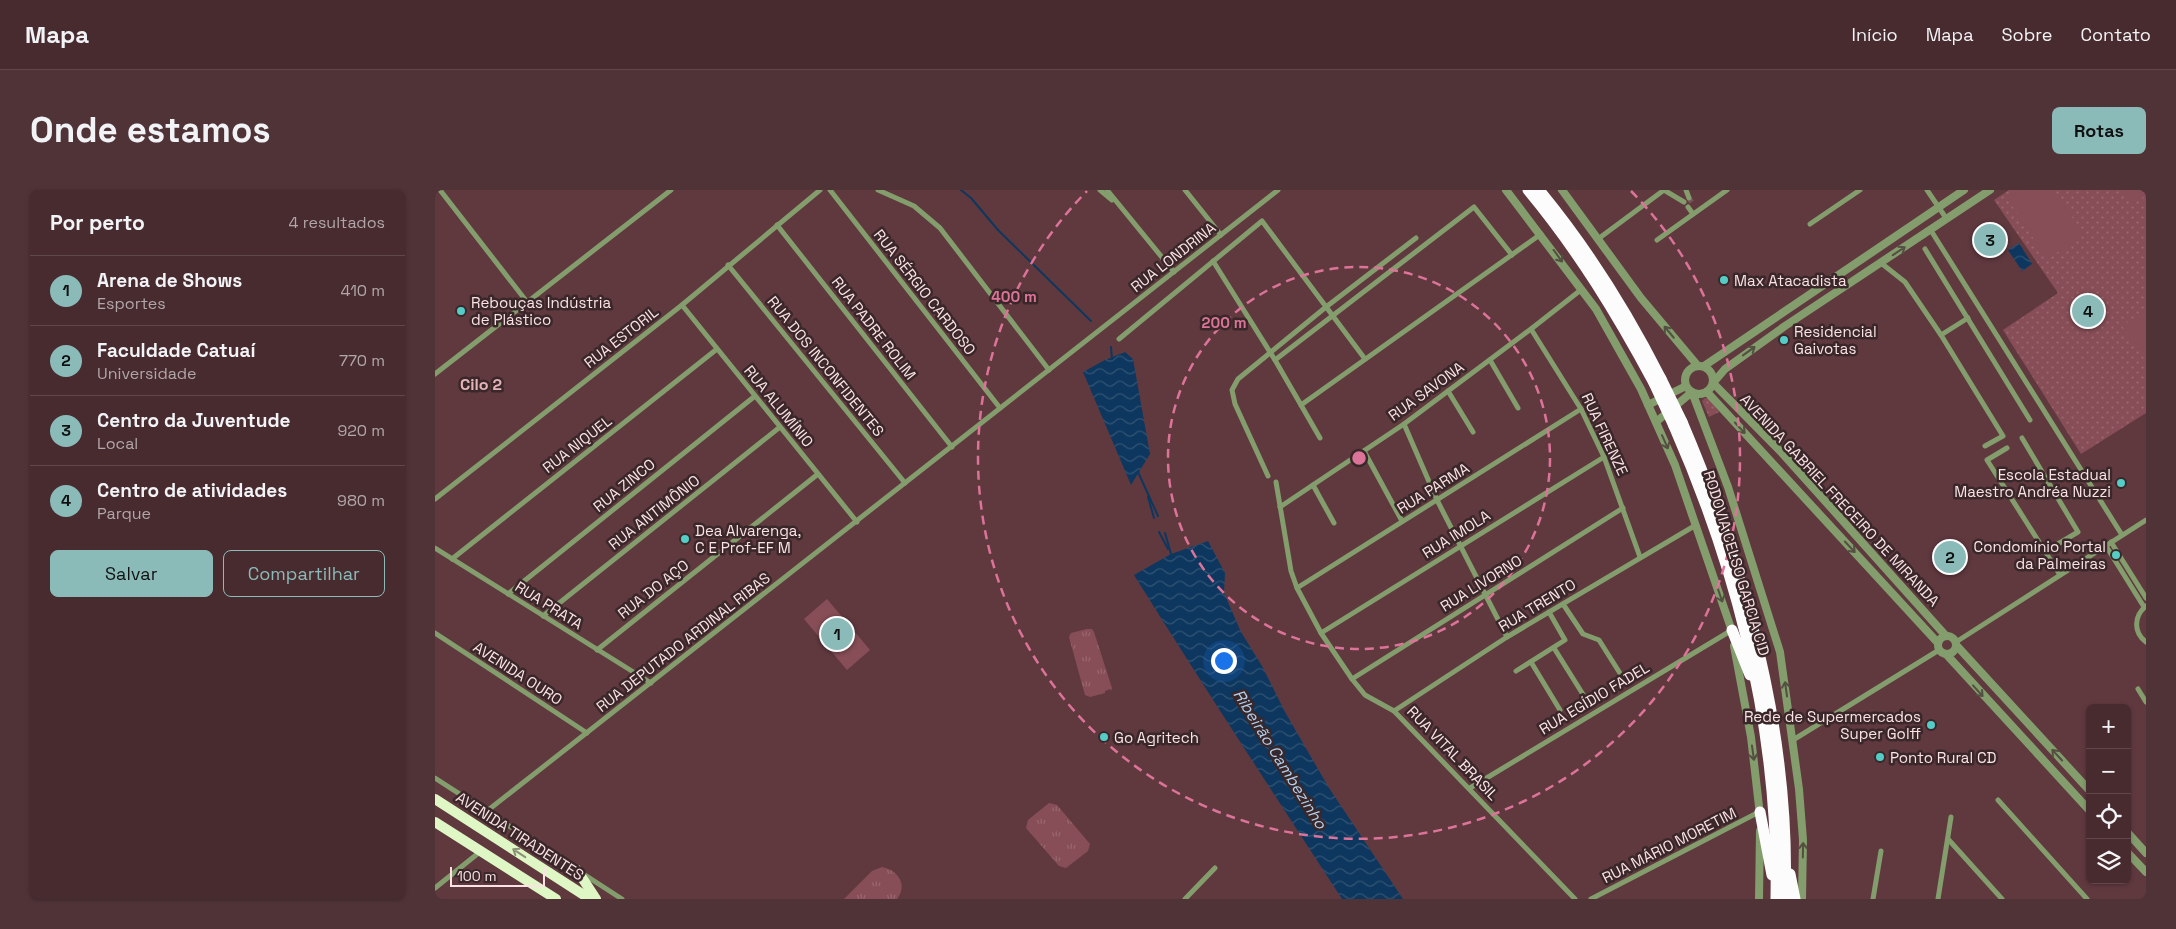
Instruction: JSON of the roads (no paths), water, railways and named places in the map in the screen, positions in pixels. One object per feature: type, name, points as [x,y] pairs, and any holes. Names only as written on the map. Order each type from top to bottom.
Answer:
[{"type":"highway","name":"RODOVIA CELSO GARCIA CID","points":[[1528,190],[1579,256],[1657,381]]},
{"type":"highway","name":"RODOVIA CELSO GARCIA CID","points":[[1539,190],[1605,279],[1640,338],[1657,381],[1701,468],[1725,534],[1760,652],[1776,743],[1785,824],[1785,899]]},
{"type":"highway","name":"RODOVIA CELSO GARCIA CID","points":[[1678,424],[1712,522],[1742,618],[1762,708],[1773,797],[1776,840],[1776,899]]},
{"type":"highway","points":[[1732,630],[1762,708]]},
{"type":"highway","name":"AVENIDA TIRADENTES","points":[[435,798],[590,899]]},
{"type":"highway","points":[[1760,812],[1776,899]]},
{"type":"highway","points":[[435,822],[556,899]]},
{"type":"highway","points":[[1785,848],[1795,899]]},
{"type":"highway","points":[[577,870],[596,899]]},
{"type":"street","points":[[439,190],[527,302]]},
{"type":"street","points":[[435,374],[671,190]]},
{"type":"street","name":"RUA ESTORIL","points":[[435,499],[682,305],[820,190]]},
{"type":"street","name":"RUA SÉRGIO CARDOSO","points":[[830,190],[1000,408]]},
{"type":"street","points":[[879,190],[914,206],[940,228],[1049,370]]},
{"type":"street","points":[[1100,190],[1121,206]]},
{"type":"street","points":[[1107,190],[1174,272]]},
{"type":"street","points":[[1185,190],[1221,235]]},
{"type":"street","name":"RUA LONDRINA","points":[[1082,344],[1278,190]]},
{"type":"street","points":[[1506,190],[1596,309],[1648,405],[1675,465],[1732,630],[1751,737],[1760,812],[1759,899]]},
{"type":"street","points":[[1562,190],[1641,298],[1701,366],[1712,373],[1713,383]]},
{"type":"street","points":[[1598,239],[1664,190],[1684,202]]},
{"type":"street","points":[[1685,190],[1689,198]]},
{"type":"street","points":[[1657,240],[1727,190]]},
{"type":"street","points":[[1846,190],[1850,197]]},
{"type":"street","points":[[1811,224],[1860,190]]},
{"type":"street","points":[[1927,190],[1946,218]]},
{"type":"street","points":[[1802,899],[1803,840],[1793,740],[1780,652],[1727,488],[1689,389],[1686,374],[1689,369],[1701,366],[1965,190]]},
{"type":"street","points":[[1648,405],[1689,389],[1701,394],[1707,392],[1725,369],[1785,326],[1990,190]]},
{"type":"street","points":[[1691,206],[1696,212]]},
{"type":"street","points":[[1275,360],[1474,207],[1512,255]]},
{"type":"street","points":[[1119,339],[1261,221],[1365,359]]},
{"type":"street","name":"RUA PADRE ROLIM","points":[[777,225],[952,447]]},
{"type":"street","points":[[1930,229],[2122,535]]},
{"type":"street","points":[[1301,405],[1541,234]]},
{"type":"street","points":[[1268,476],[1235,404],[1232,390],[1238,379],[1326,307],[1416,238]]},
{"type":"street","points":[[1925,249],[2030,420]]},
{"type":"street","points":[[1213,261],[1275,360],[1320,438]]},
{"type":"street","points":[[1881,263],[1905,282],[1941,335],[2003,436],[1985,446]]},
{"type":"street","name":"RUA DOS INCONFIDENTES","points":[[728,265],[905,484]]},
{"type":"street","name":"RUA SAVONA","points":[[1280,507],[1404,424],[1582,289]]},
{"type":"street","name":"RUA ALUMÍNIO","points":[[682,305],[857,522]]},
{"type":"street","points":[[1785,326],[1795,312],[1791,306]]},
{"type":"street","points":[[1941,335],[1968,318]]},
{"type":"street","name":"RUA FIRENZE","points":[[1531,329],[1581,408],[1605,457],[1640,557]]},
{"type":"street","name":"RUA DEPUTADO ARDINAL RIBAS","points":[[487,811],[1082,344]]},
{"type":"street","name":"RUA NIQUEL","points":[[452,558],[717,349]]},
{"type":"street","points":[[1490,360],[1518,408]]},
{"type":"street","name":"AVENIDA GABRIEL FRECEIRO DE MIRANDA","points":[[1713,383],[1781,453],[1946,636]]},
{"type":"street","points":[[1656,422],[1689,389]]},
{"type":"street","points":[[1448,392],[1473,432]]},
{"type":"street","name":"AVENIDA GABRIEL FRECEIRO DE MIRANDA","points":[[1707,392],[2086,807]]},
{"type":"street","name":"RUA ZINCO","points":[[508,594],[755,396]]},
{"type":"street","name":"RUA PARMA","points":[[1297,588],[1581,408]]},
{"type":"street","points":[[1404,424],[1437,500],[1507,638]]},
{"type":"street","name":"RUA ANTIMÔNIO","points":[[543,616],[780,427]]},
{"type":"street","points":[[2021,438],[2078,532],[2046,551]]},
{"type":"street","points":[[2007,448],[1987,460],[2060,575]]},
{"type":"street","points":[[1364,451],[1402,521]]},
{"type":"street","name":"RUA IMOLA","points":[[1321,633],[1605,457]]},
{"type":"street","name":"RUA DO AÇO","points":[[597,650],[818,474]]},
{"type":"street","name":"RUA VITAL BRASIL","points":[[1276,482],[1291,571],[1297,588],[1321,633],[1351,679],[1365,695],[1394,711],[1575,899]]},
{"type":"street","points":[[1313,484],[1334,523]]},
{"type":"street","name":"RUA LIVORNO","points":[[1351,679],[1623,508]]},
{"type":"street","points":[[1793,740],[1941,649],[1953,652],[1956,644],[2146,520]]},
{"type":"street","name":"RUA TRENTO","points":[[1394,711],[1549,612],[1640,557],[1696,526]]},
{"type":"street","points":[[2109,544],[2146,598]]},
{"type":"street","points":[[2109,544],[2145,606],[2139,614],[2136,626],[2139,635],[2146,642]]},
{"type":"street","name":"RUA PRATA","points":[[435,548],[651,684]]},
{"type":"street","points":[[1563,604],[1583,634],[1599,640],[1623,678]]},
{"type":"street","points":[[1516,671],[1565,640],[1549,612]]},
{"type":"street","name":"RUA EGÍDIO FADEL","points":[[1470,788],[1732,630]]},
{"type":"street","name":"AVENIDA OURO","points":[[435,633],[587,734]]},
{"type":"street","points":[[1941,649],[1941,638],[1946,636],[1952,637],[1956,644],[2086,787]]},
{"type":"street","points":[[1554,648],[1584,696]]},
{"type":"street","points":[[1531,662],[1560,710]]},
{"type":"street","points":[[2138,689],[2146,702]]},
{"type":"street","points":[[435,778],[622,899]]},
{"type":"street","points":[[1998,800],[2087,899]]},
{"type":"street","name":"RUA MÁRIO MORETIM","points":[[1591,899],[1760,812]]},
{"type":"street","points":[[1938,899],[1951,817]]},
{"type":"street","points":[[2131,836],[2146,852]]},
{"type":"street","points":[[1947,839],[2002,899]]},
{"type":"street","points":[[435,888],[481,851]]},
{"type":"street","points":[[1873,899],[1881,851]]},
{"type":"street","points":[[2131,856],[2146,872]]},
{"type":"street","points":[[1185,899],[1215,868]]},
{"type":"water","points":[[2019,243],[2032,264],[2022,271],[2008,250]]},
{"type":"water","points":[[1125,352],[1133,359],[1150,454],[1131,485],[1083,372]]},
{"type":"water","points":[[1208,541],[1225,573],[1224,593],[1241,632],[1262,666],[1285,712],[1329,788],[1403,899],[1342,899],[1134,575],[1171,554]]},
{"type":"waterway","name":"Ribeirão Cambezinho","points":[[961,190],[971,198],[998,230],[1091,321]]},
{"type":"waterway","name":"Ribeirão Cambezinho","points":[[1111,347],[1112,359]]},
{"type":"waterway","name":"Ribeirão Cambezinho","points":[[1138,472],[1158,516]]},
{"type":"waterway","name":"Ribeirão Cambezinho","points":[[1148,497],[1154,518]]},
{"type":"waterway","name":"Ribeirão Cambezinho","points":[[1159,532],[1168,549]]},
{"type":"waterway","name":"Ribeirão Cambezinho","points":[[1165,533],[1171,554]]},
{"type":"tunnel","points":[[1689,198],[1693,204]]},
{"type":"place","name":"Centro da Juventude","points":[[1990,240]]},
{"type":"place","name":"Max Atacadista","points":[[1724,280]]},
{"type":"place","name":"Rebouças Indústria de Plástico","points":[[461,311]]},
{"type":"place","name":"Centro de atividades","points":[[2088,311]]},
{"type":"place","name":"Residencial Gaivotas","points":[[1784,340]]},
{"type":"place","name":"Escola Estadual Maestro Andréa Nuzzi","points":[[2121,483]]},
{"type":"place","name":"Dea Alvarenga, C E Prof-EF M","points":[[685,539]]},
{"type":"place","name":"Condomínio Portal da Palmeiras","points":[[2116,555]]},
{"type":"place","name":"Faculdade Catuaí","points":[[1950,557]]},
{"type":"place","name":"Arena de Shows","points":[[837,634]]},
{"type":"place","name":"Rede de Supermercados Super Golff","points":[[1931,725]]},
{"type":"place","name":"Go Agritech","points":[[1104,737]]},
{"type":"place","name":"Ponto Rural CD","points":[[1880,757]]},
{"type":"district","name":"Cilo 2","points":[[481,384]]}]
